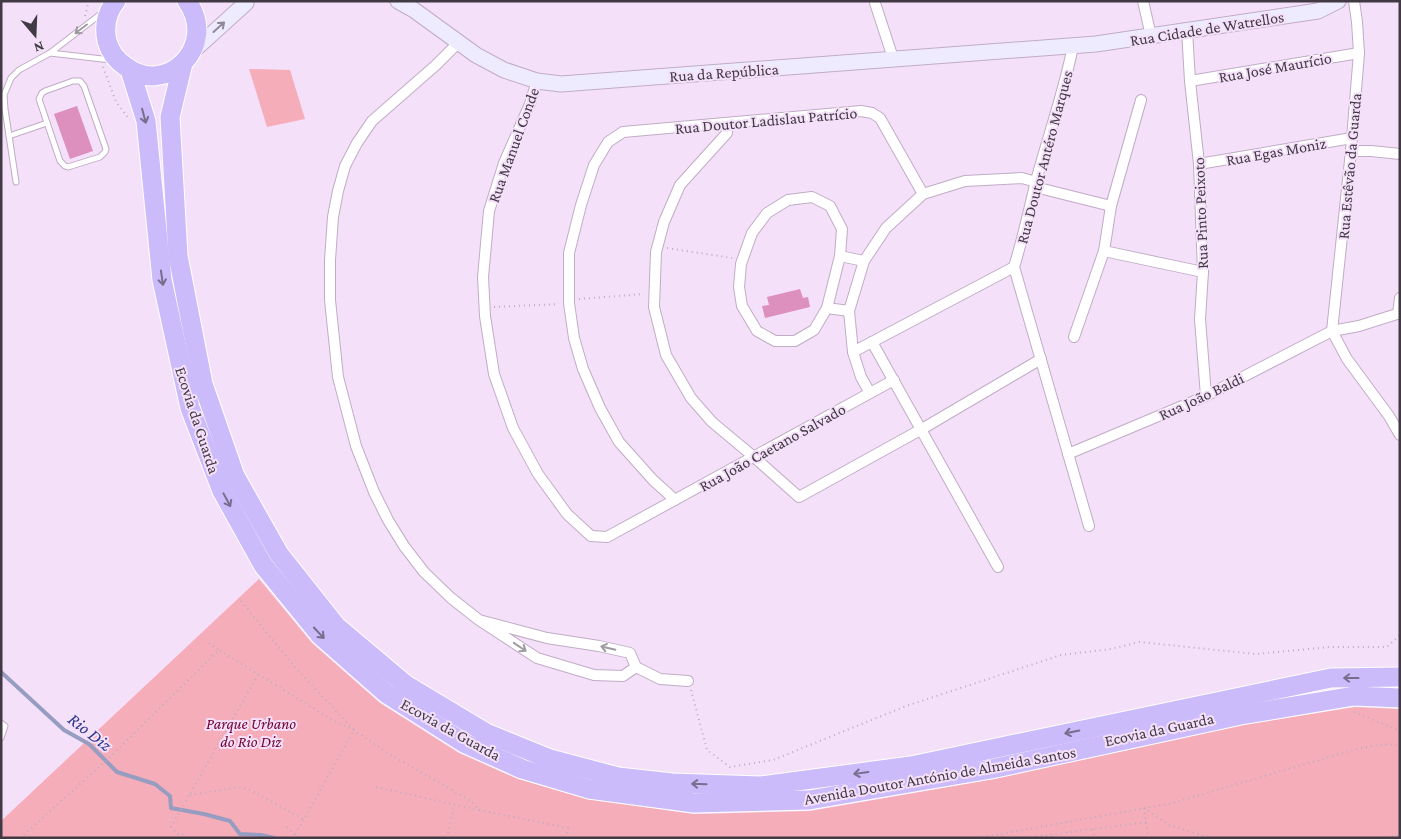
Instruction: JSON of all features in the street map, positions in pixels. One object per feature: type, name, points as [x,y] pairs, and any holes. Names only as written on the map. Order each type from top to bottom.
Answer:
[{"type":"highway","name":"Avenida Doutor António de Almeida Santos","points":[[187,1],[193,9],[197,23],[197,38],[187,58],[170,117],[178,256],[203,384],[235,476],[278,554],[336,626],[406,686],[486,733],[550,759],[618,777],[672,783],[760,786],[911,766],[1331,678],[1400,678]]},
{"type":"highway","name":"Avenida Doutor António de Almeida Santos","points":[[114,3],[107,17],[105,32],[109,48],[146,121],[162,280],[190,408],[222,491],[263,565],[320,635],[388,694],[464,743],[522,769],[589,789],[694,803],[809,800],[991,769],[1240,715],[1354,696],[1400,698]]},
{"type":"highway","points":[[116,63],[143,75],[157,75],[171,71],[187,58]]},
{"type":"street","points":[[230,1],[249,2]]},
{"type":"street","name":"Rua da República","points":[[398,1],[414,10],[476,55],[504,70],[537,81],[561,84],[1073,46]]},
{"type":"street","points":[[1143,1],[1151,36]]},
{"type":"street","name":"Rua Cidade de Watrellos","points":[[1073,46],[1318,11],[1338,1]]},
{"type":"street","name":"Rua Estêvão da Guarda","points":[[1332,332],[1359,53],[1354,1]]},
{"type":"street","points":[[187,58],[249,2]]},
{"type":"street","points":[[875,3],[893,58]]},
{"type":"street","name":"Rua Pinto Peixoto","points":[[1187,30],[1190,81],[1199,164],[1203,272],[1200,319],[1206,396]]},
{"type":"street","points":[[459,42],[436,65],[372,121],[357,143],[345,166],[338,191],[333,217],[330,300],[338,377],[356,446],[388,520],[404,546],[424,572],[451,598],[479,620],[537,658],[594,675],[623,676],[636,666]]},
{"type":"street","name":"Rua Doutor Antéro Marques","points":[[1014,267],[1073,46]]},
{"type":"street","name":"Rua José Maurício","points":[[1190,81],[1359,53]]},
{"type":"street","name":"Rua Manuel Conde","points":[[537,81],[530,104],[504,163],[489,212],[483,277],[484,308],[494,374],[513,428],[538,474],[567,514],[591,536],[607,537],[674,500]]},
{"type":"street","points":[[1074,337],[1104,251],[1111,206],[1141,100]]},
{"type":"street","name":"Rua Doutor Ladislau Patrício","points":[[569,302],[569,253],[581,205],[594,165],[608,142],[623,132],[861,111],[872,113],[880,118],[923,194]]},
{"type":"street","points":[[727,123],[727,133],[680,185],[664,222],[658,247],[654,307],[666,355],[691,398],[712,422],[799,498],[1041,359]]},
{"type":"street","name":"Rua Egas Moniz","points":[[1199,164],[1352,138]]},
{"type":"street","points":[[1351,151],[1400,154]]},
{"type":"street","points":[[870,393],[860,377],[853,352],[848,310],[864,261],[886,228],[923,194],[965,180],[1022,178],[1035,185],[1111,206]]},
{"type":"street","points":[[812,197],[830,206],[842,229],[840,256],[827,308],[814,330],[795,341],[775,341],[757,332],[742,306],[739,287],[743,259],[752,233],[767,214],[788,200],[812,197]]},
{"type":"street","points":[[1104,251],[1203,272]]},
{"type":"street","points":[[840,256],[864,261]]},
{"type":"street","points":[[853,352],[1014,267],[1089,526]]},
{"type":"street","points":[[1399,313],[1400,298]]},
{"type":"street","points":[[569,302],[574,338],[583,369],[600,408],[619,442],[674,500]]},
{"type":"street","points":[[827,308],[848,310]]},
{"type":"street","name":"Rua João Baldi","points":[[1068,454],[1206,396],[1332,332],[1359,326],[1399,313]]},
{"type":"street","points":[[1332,332],[1347,359],[1389,416],[1400,435]]},
{"type":"street","points":[[872,342],[998,567]]},
{"type":"street","name":"Rua João Caetano Salvado","points":[[674,500],[894,380]]},
{"type":"street","points":[[479,620],[547,638],[630,653],[636,666],[660,679],[688,681]]},
{"type":"lane","points":[[16,182],[4,94],[11,78],[19,70],[50,53],[114,3]]},
{"type":"lane","points":[[50,53],[116,63]]},
{"type":"lane","points":[[73,81],[80,81],[84,86],[105,145],[105,152],[90,160],[72,166],[65,166],[60,161],[47,123],[39,99],[42,93],[73,81]]},
{"type":"lane","points":[[9,136],[47,123]]},
{"type":"lane","points":[[1,723],[4,726],[1,738]]},
{"type":"path","points":[[88,24],[84,14],[89,1]]},
{"type":"path","points":[[116,63],[116,102],[130,121]]},
{"type":"path","points":[[658,247],[743,259]]},
{"type":"path","points":[[484,308],[654,294]]},
{"type":"path","points":[[242,601],[294,666],[354,730]]},
{"type":"path","points":[[688,681],[707,750],[730,767],[773,760],[906,706],[1061,655],[1111,649],[1139,642],[1256,654],[1347,647],[1387,647],[1400,635]]},
{"type":"path","points":[[209,643],[334,721],[354,730],[386,752],[471,801],[479,810]]},
{"type":"path","points":[[20,838],[109,758],[219,650]]},
{"type":"path","points":[[184,833],[181,837],[171,827],[258,675]]},
{"type":"path","points":[[1353,712],[1400,731]]},
{"type":"path","points":[[295,835],[354,730]]},
{"type":"path","points":[[977,838],[1169,804],[1358,749],[1377,745],[1400,744]]},
{"type":"path","points":[[189,796],[239,787],[250,790],[304,819]]},
{"type":"path","points":[[376,787],[568,828],[566,838]]},
{"type":"path","points":[[447,838],[454,804]]},
{"type":"path","points":[[1144,808],[1148,838]]},
{"type":"path","points":[[1144,808],[1170,825],[1211,838]]},
{"type":"path","points":[[1026,838],[1146,822]]},
{"type":"path","points":[[286,827],[298,838]]},
{"type":"path","points":[[1093,829],[1094,838]]},
{"type":"path","points":[[1382,838],[1400,835]]},
{"type":"green space","points":[[249,69],[290,70],[305,119],[267,127]]},
{"type":"green space","name":"Parque Urbano do Rio Diz","points":[[259,579],[312,643],[380,703],[459,753],[518,779],[587,799],[694,814],[810,811],[994,779],[1242,725],[1355,707],[1400,709],[1400,838],[1,837],[1,821]]},
{"type":"building","points":[[77,106],[93,151],[70,159],[54,114]]},
{"type":"building","points":[[800,289],[803,298],[808,297],[810,307],[765,318],[762,306],[769,305],[767,297]]},
{"type":"waterway","name":"Rio Diz","points":[[1,672],[64,730],[89,744],[117,772],[155,784],[170,796],[171,808],[230,821],[240,834],[274,838]]}]
